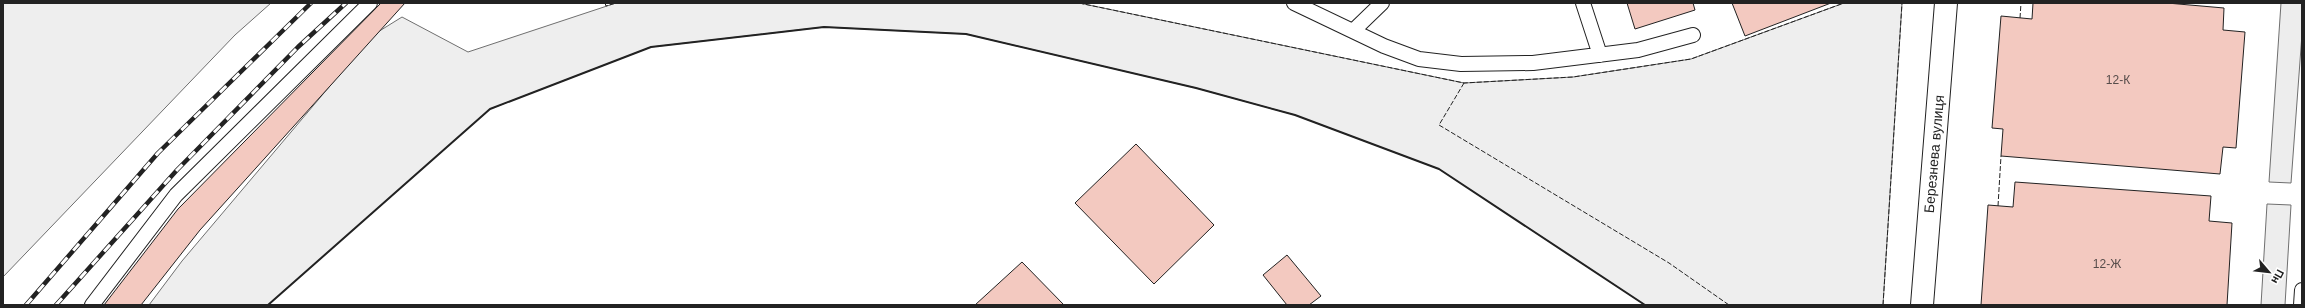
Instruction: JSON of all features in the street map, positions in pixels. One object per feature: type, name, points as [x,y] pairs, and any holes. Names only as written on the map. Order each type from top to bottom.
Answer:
[{"type":"street","name":"Березнева вулиця","points":[[1922,305],[1946,3]]},
{"type":"lane","points":[[92,305],[176,195],[370,3]]},
{"type":"lane","points":[[1294,3],[1353,31],[1419,59],[1461,64],[1533,62],[1600,55],[1638,50],[1693,35]]},
{"type":"lane","points":[[1353,31],[1382,3]]},
{"type":"lane","points":[[1583,3],[1600,55]]},
{"type":"lane","points":[[2301,305],[2302,290]]},
{"type":"shaded area","points":[[3,3],[271,3],[235,35],[3,277]]},
{"type":"shaded area","points":[[616,3],[1079,3],[1464,83],[1573,77],[1691,59],[1844,3],[1902,3],[1883,305],[1645,305],[1439,169],[1295,115],[1196,88],[966,34],[824,27],[651,47],[490,109],[268,305],[149,305],[182,261],[373,35],[402,17],[468,52]]},
{"type":"shaded area","points":[[2281,3],[2302,3],[2302,34],[2291,183],[2269,182]]},
{"type":"shaded area","points":[[2267,204],[2291,205],[2285,305],[2261,305]]},
{"type":"building","points":[[381,3],[405,3],[200,230],[141,305],[104,305],[178,209]]},
{"type":"building","points":[[1627,3],[1693,3],[1695,10],[1635,29]]},
{"type":"building","points":[[1732,3],[1831,3],[1745,36]]},
{"type":"building","points":[[2033,3],[2167,3],[2224,8],[2223,30],[2245,32],[2236,148],[2223,147],[2220,174],[2001,156],[2003,129],[1992,128],[2001,16],[2032,19]]},
{"type":"building","points":[[1136,144],[1214,225],[1154,284],[1075,203]]},
{"type":"building","points":[[2015,182],[2211,196],[2209,221],[2232,223],[2227,305],[1981,305],[1988,205],[2013,207]]},
{"type":"building","points":[[1287,255],[1321,296],[1309,305],[1287,305],[1263,275]]},
{"type":"building","points":[[1022,262],[1064,305],[975,305]]},
{"type":"railway","points":[[26,305],[158,153],[311,3]]},
{"type":"railway","points":[[56,305],[177,170],[298,47],[346,3]]},
{"type":"fence","points":[[605,3],[606,6],[616,3]]},
{"type":"fence","points":[[1079,3],[1464,83],[1573,77],[1691,59],[1844,3]]},
{"type":"fence","points":[[1883,305],[1902,3]]},
{"type":"fence","points":[[2020,18],[2021,3]]},
{"type":"fence","points":[[1464,83],[1439,125],[1669,263],[1729,305]]},
{"type":"fence","points":[[1998,206],[2001,156]]},
{"type":"wall","points":[[268,305],[490,109],[651,47],[824,27],[966,34],[1196,88],[1295,115],[1439,169],[1645,305]]}]
